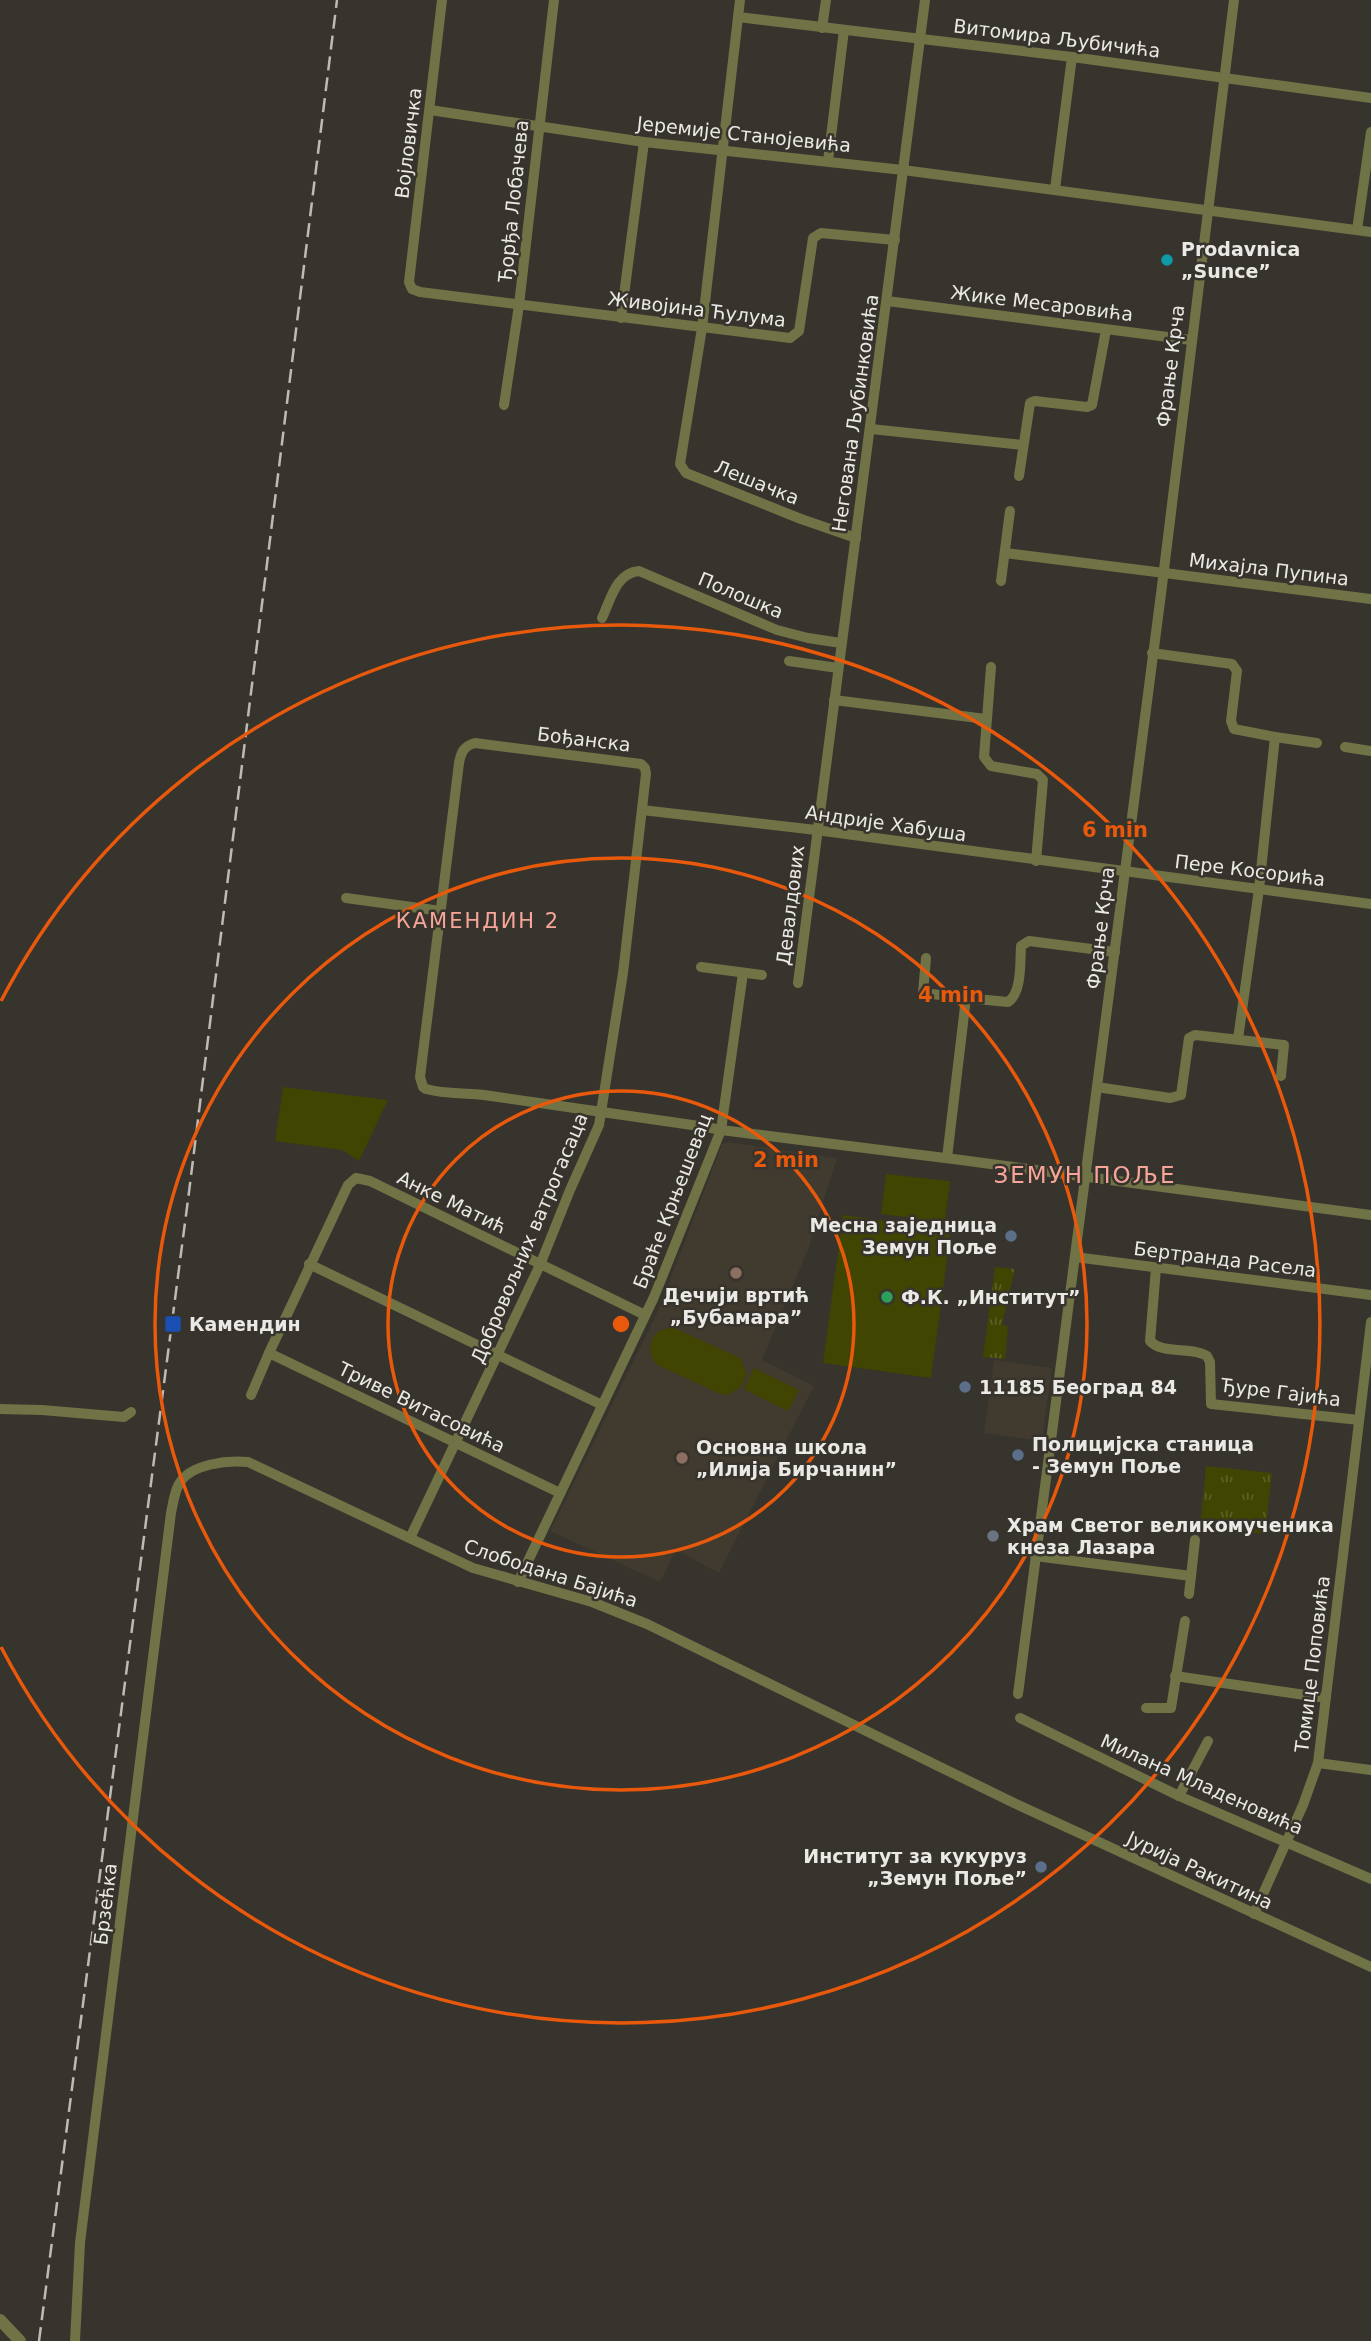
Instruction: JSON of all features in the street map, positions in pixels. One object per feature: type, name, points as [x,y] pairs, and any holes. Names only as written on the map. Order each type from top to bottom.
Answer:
[{"type":"street","name":"Војловичка","points":[[412,289],[409,282],[442,0]]},
{"type":"street","name":"Ђорђа Лобачева","points":[[504,405],[519,305],[554,0]]},
{"type":"street","points":[[702,328],[740,0]]},
{"type":"street","points":[[822,28],[826,0]]},
{"type":"street","name":"Негована Љубинковића","points":[[816,830],[871,429],[925,0]]},
{"type":"street","name":"Фрање Крча","points":[[1017,1694],[1115,952],[1234,0]]},
{"type":"street","name":"Витомира Љубичића","points":[[738,17],[1072,57],[1371,97]]},
{"type":"street","points":[[828,161],[844,30]]},
{"type":"street","points":[[1055,189],[1072,57]]},
{"type":"street","name":"Јеремије Станојевића","points":[[430,110],[644,142],[903,170],[1371,232]]},
{"type":"street","points":[[1357,230],[1371,132]]},
{"type":"street","points":[[621,318],[644,142]]},
{"type":"street","name":"Живојина Ћулума","points":[[412,289],[621,318],[794,337],[799,331],[813,238],[821,233],[895,240]]},
{"type":"street","name":"Жике Месаровића","points":[[887,300],[1191,340]]},
{"type":"street","name":"Лешачка","points":[[702,328],[679,461],[686,473],[856,538]]},
{"type":"street","points":[[1019,476],[1028,407],[1032,401],[1087,407],[1092,405],[1106,330]]},
{"type":"street","points":[[871,429],[1023,445]]},
{"type":"street","points":[[1001,581],[1010,510]]},
{"type":"street","name":"Михајла Пупина","points":[[1005,553],[1371,599]]},
{"type":"street","name":"Полошка","points":[[602,618],[622,577],[630,572],[646,573],[777,630],[841,643]]},
{"type":"street","points":[[1152,653],[1232,664],[1237,671],[1233,726],[1237,731],[1317,743]]},
{"type":"street","points":[[789,662],[838,668]]},
{"type":"street","points":[[991,667],[984,752],[988,764],[1037,774],[1044,780],[1036,861]]},
{"type":"street","points":[[834,700],[986,719]]},
{"type":"street","points":[[1238,1040],[1259,889],[1275,737]]},
{"type":"street","name":"Бођанска","points":[[440,911],[460,755],[468,745],[475,743],[641,764],[646,774],[642,810]]},
{"type":"street","points":[[1345,747],[1371,751]]},
{"type":"street","name":"Андрије Хабуша","points":[[642,810],[816,830],[1124,872]]},
{"type":"street","name":"Добровољних ватрогасаца","points":[[410,1538],[540,1265],[599,1125],[623,973],[642,810]]},
{"type":"street","name":"Девалдових","points":[[798,983],[816,830]]},
{"type":"street","name":"Пере Косорића","points":[[1124,872],[1371,904]]},
{"type":"street","points":[[346,898],[440,911],[420,1077],[423,1087],[431,1090],[480,1094],[721,1130],[1371,1215]]},
{"type":"street","points":[[926,958],[923,993],[1008,1002],[1016,992],[1021,946],[1029,941],[1115,952]]},
{"type":"street","points":[[701,967],[762,975]]},
{"type":"street","name":"Браће Крњешевац","points":[[518,1581],[645,1315],[721,1130],[743,973]]},
{"type":"street","points":[[947,1158],[966,998]]},
{"type":"street","points":[[1097,1087],[1175,1098],[1181,1095],[1189,1038],[1195,1035],[1284,1045],[1281,1076]]},
{"type":"street","name":"Анке Матић","points":[[309,1264],[348,1185],[356,1178],[370,1181],[645,1315]]},
{"type":"street","name":"Бертранда Расела","points":[[1075,1257],[1371,1296]]},
{"type":"street","points":[[251,1395],[309,1264],[602,1405]]},
{"type":"street","name":"Ђуре Гајића","points":[[1156,1268],[1150,1341],[1156,1346],[1207,1356],[1210,1362],[1210,1404],[1359,1420]]},
{"type":"street","name":"Томице Поповића","points":[[1254,1914],[1318,1763],[1371,1322]]},
{"type":"street","name":"Триве Витасовића","points":[[269,1353],[560,1493]]},
{"type":"street","points":[[0,1409],[124,1417],[131,1412]]},
{"type":"street","name":"Слободана Бајића","points":[[186,1476],[211,1465],[248,1462],[473,1568],[593,1602],[647,1623],[1014,1803]]},
{"type":"street","name":"Брзећка","points":[[75,2341],[80,2243],[172,1513],[179,1484],[186,1476]]},
{"type":"street","points":[[1189,1594],[1195,1541]]},
{"type":"street","points":[[1035,1556],[1191,1576]]},
{"type":"street","points":[[1146,1708],[1171,1708],[1185,1621]]},
{"type":"street","points":[[1175,1676],[1326,1698]]},
{"type":"street","name":"Милана Младеновића","points":[[1020,1718],[1179,1796],[1371,1879]]},
{"type":"street","points":[[1179,1796],[1208,1741]]},
{"type":"street","points":[[1318,1763],[1371,1770]]},
{"type":"street","name":"Јурија Ракитина","points":[[1014,1803],[1371,1967]]},
{"type":"street","points":[[0,2320],[20,2341]]},
{"type":"shaded area","name":"Основна школа „Илија Бирчанин”","points":[[729,1142],[837,1158],[809,1247],[762,1360],[814,1386],[719,1573],[676,1550],[660,1582],[550,1531],[659,1309],[722,1144]]},
{"type":"shaded area","points":[[994,1360],[1052,1368],[1042,1441],[984,1433]]},
{"type":"green space","points":[[283,1087],[388,1100],[359,1161],[342,1150],[275,1141]]},
{"type":"green space","points":[[886,1174],[950,1181],[945,1222],[881,1214]]},
{"type":"green space","name":"Ф.К. „Институт”","points":[[843,1215],[951,1230],[931,1378],[823,1363]]},
{"type":"green space","points":[[995,1267],[1015,1269],[1002,1324],[1008,1327],[1005,1359],[983,1357]]},
{"type":"green space","points":[[672,1327],[740,1358],[747,1374],[741,1387],[728,1395],[718,1393],[658,1365],[653,1360],[650,1348],[653,1337],[659,1331]]},
{"type":"green space","points":[[754,1368],[799,1390],[788,1411],[744,1389]]},
{"type":"green space","points":[[1206,1466],[1272,1473],[1265,1534],[1200,1527]]},
{"type":"railway","points":[[39,2341],[189,1192],[337,0]]},
{"type":"place","name":"Prodavnica „Sunce”","points":[[1167,260]]},
{"type":"place","name":"Месна заједница Земун Поље","points":[[1011,1236]]},
{"type":"place","name":"Дечији вртић „Бубамара”","points":[[736,1273]]},
{"type":"place","name":"Ф.К. „Институт”","points":[[887,1297]]},
{"type":"place","name":"Камендин","points":[[173,1324]]},
{"type":"place","name":"11185 Београд 84","points":[[965,1387]]},
{"type":"place","name":"Полицијска станица - Земун Поље","points":[[1018,1455]]},
{"type":"place","name":"Основна школа „Илија Бирчанин”","points":[[682,1458]]},
{"type":"place","name":"Храм Светог великомученика кнеза Лазара","points":[[993,1536]]},
{"type":"place","name":"Институт за кукуруз „Земун Поље”","points":[[1041,1867]]},
{"type":"district","name":"КАМЕНДИН 2","points":[[478,921]]},
{"type":"district","name":"ЗЕМУН ПОЉЕ","points":[[1085,1175]]}]
